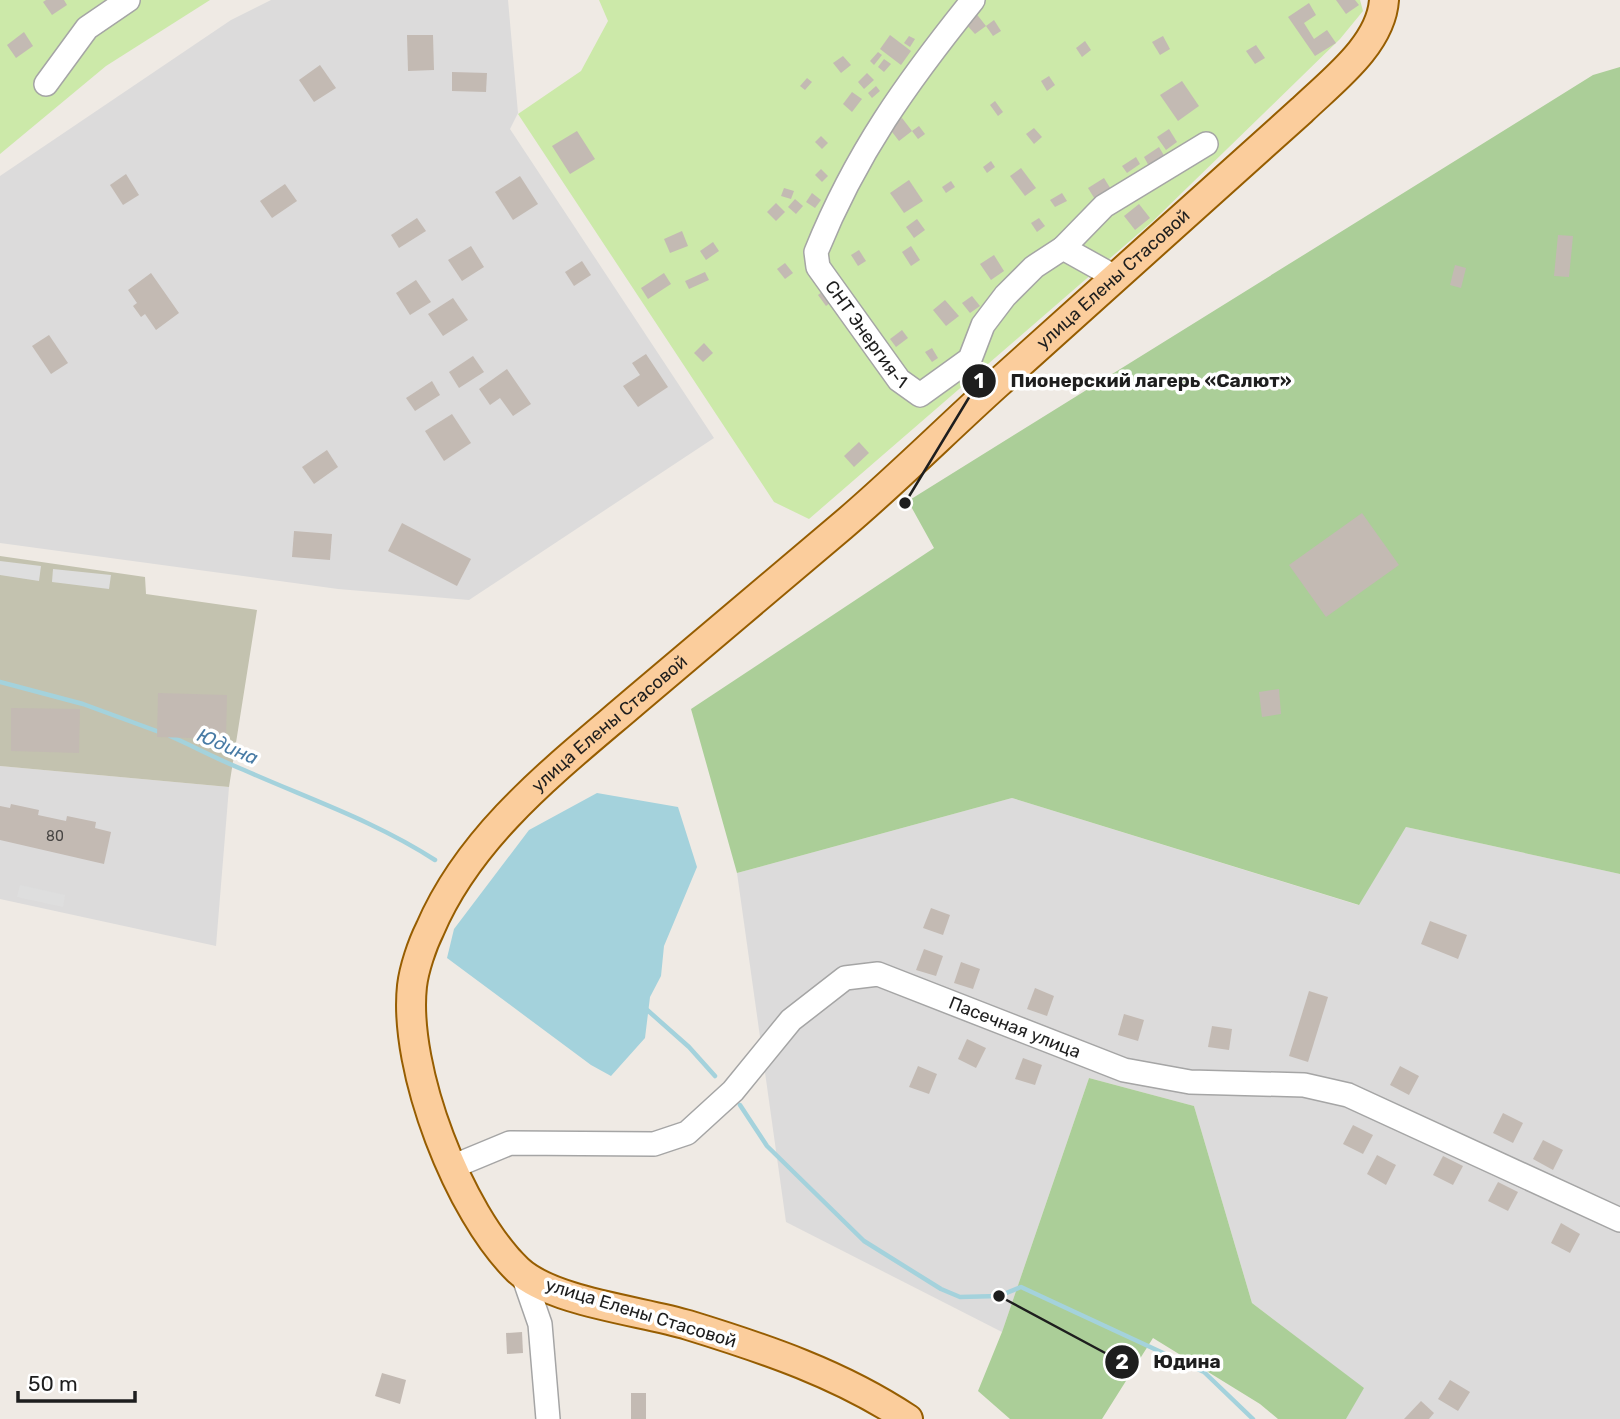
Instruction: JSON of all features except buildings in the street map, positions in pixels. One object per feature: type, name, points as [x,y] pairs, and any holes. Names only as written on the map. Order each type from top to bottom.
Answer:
[{"type":"main road","name":"улица Елены Стасовой","points":[[908,1419],[869,1393],[818,1369],[684,1324],[554,1291],[523,1275],[490,1240],[452,1167],[426,1101],[418,1067],[412,985],[429,930],[459,875],[481,845],[573,754],[844,524],[1350,65],[1377,27],[1384,0]]},
{"type":"street","points":[[46,84],[87,27],[128,0]]},
{"type":"street","name":"СНТ Энергия-1","points":[[973,0],[908,81],[857,161],[816,252],[818,267],[899,380],[920,395],[970,359],[983,325],[1005,296],[1034,267],[1063,248]]},
{"type":"street","points":[[1115,277],[1063,248],[1104,205],[1206,144]]},
{"type":"street","name":"Пасечная улица","points":[[452,1167],[510,1143],[654,1144],[687,1133],[733,1091],[791,1020],[845,978],[878,974],[1124,1070],[1190,1082],[1304,1085],[1348,1095],[1620,1220]]},
{"type":"street","points":[[523,1275],[540,1324],[548,1419]]},
{"type":"shaded area","points":[[271,0],[508,0],[518,113],[510,129],[714,438],[469,600],[338,589],[0,543],[0,176],[231,20]]},
{"type":"shaded area","points":[[0,556],[145,577],[146,594],[257,610],[229,787],[0,766]]},
{"type":"shaded area","points":[[0,561],[41,566],[39,581],[0,575]]},
{"type":"shaded area","points":[[53,569],[111,575],[109,589],[52,582]]},
{"type":"shaded area","points":[[0,766],[229,787],[216,946],[0,899]]},
{"type":"shaded area","points":[[1012,798],[1358,905],[1406,827],[1620,874],[1620,1419],[1346,1419],[1363,1388],[1252,1303],[1194,1106],[1089,1078],[1002,1332],[786,1222],[737,873]]},
{"type":"shaded area","points":[[20,885],[65,895],[63,907],[17,897]]},
{"type":"green space","points":[[0,0],[210,0],[106,66],[0,154]]},
{"type":"green space","points":[[599,0],[1360,0],[1363,11],[1340,39],[1153,221],[809,519],[774,502],[518,114],[581,71],[608,21]]},
{"type":"green space","points":[[1620,67],[1620,874],[1406,827],[1359,905],[1012,798],[737,873],[691,709],[934,548],[908,501],[1593,75]]},
{"type":"green space","points":[[1089,1078],[1194,1106],[1252,1303],[1364,1388],[1346,1419],[1278,1419],[1260,1404],[1153,1338],[1102,1419],[1010,1419],[978,1391],[1002,1332]]},
{"type":"water","points":[[597,793],[678,807],[697,867],[664,946],[661,976],[650,997],[645,1038],[611,1076],[591,1065],[447,958],[454,929],[529,830]]},
{"type":"waterway","name":"Юдина","points":[[0,682],[83,704],[162,733]]},
{"type":"waterway","name":"Юдина","points":[[170,736],[365,822],[435,860]]},
{"type":"waterway","name":"Юдина","points":[[645,1008],[689,1047],[715,1076]]},
{"type":"waterway","name":"Юдина","points":[[740,1105],[767,1146],[864,1241],[941,1289],[960,1297],[999,1296],[1021,1287],[1204,1372],[1253,1419]]},
{"type":"place","name":"Пионерский лагерь «Салют»","points":[[905,503]]},
{"type":"place","name":"Юдина","points":[[999,1296]]}]
